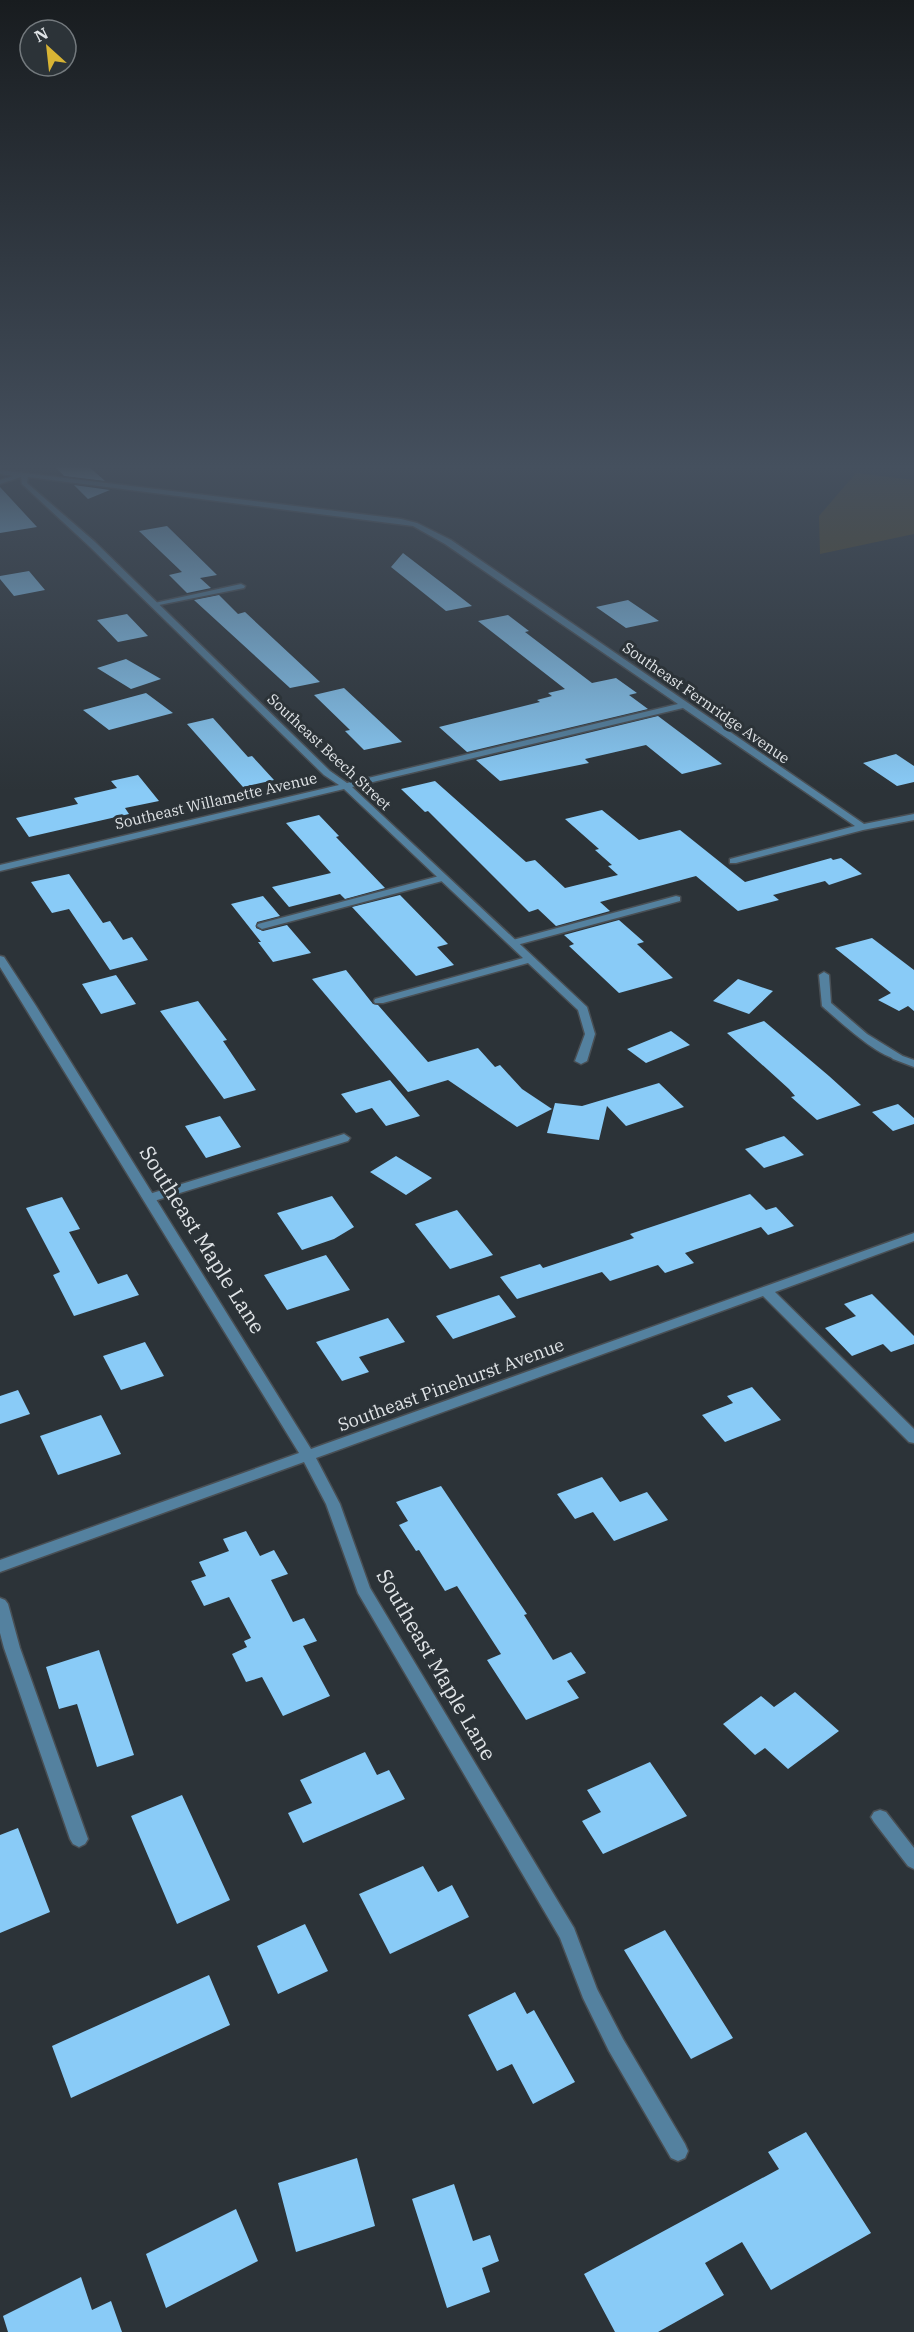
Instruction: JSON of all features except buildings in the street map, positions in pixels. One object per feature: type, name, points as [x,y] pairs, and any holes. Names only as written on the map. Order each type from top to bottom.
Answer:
[{"type":"street","name":"Southeast Beech Street","points":[[121,573],[327,773],[345,785],[583,1009],[590,1034],[581,1061]]},
{"type":"street","name":"Southeast Fernridge Avenue","points":[[493,573],[862,827]]},
{"type":"street","points":[[154,604],[241,586]]},
{"type":"street","name":"Southeast Willamette Avenue","points":[[0,868],[685,705]]},
{"type":"street","points":[[733,861],[862,827],[914,817]]},
{"type":"street","points":[[262,926],[443,878]]},
{"type":"street","points":[[513,943],[676,899]]},
{"type":"street","name":"Southeast Maple Lane","points":[[0,959],[309,1457],[333,1504],[363,1589],[568,1934],[589,1992],[610,2035],[678,2151]]},
{"type":"street","points":[[380,1001],[530,959]]},
{"type":"street","points":[[824,975],[823,994],[826,1004],[863,1036],[897,1057],[914,1064]]},
{"type":"street","points":[[150,1198],[344,1138]]},
{"type":"street","name":"Southeast Pinehurst Avenue","points":[[0,1566],[309,1457],[914,1237]]},
{"type":"street","points":[[766,1291],[914,1438]]},
{"type":"street","points":[[0,1604],[12,1648],[79,1839]]},
{"type":"street","points":[[880,1817],[914,1861]]}]
